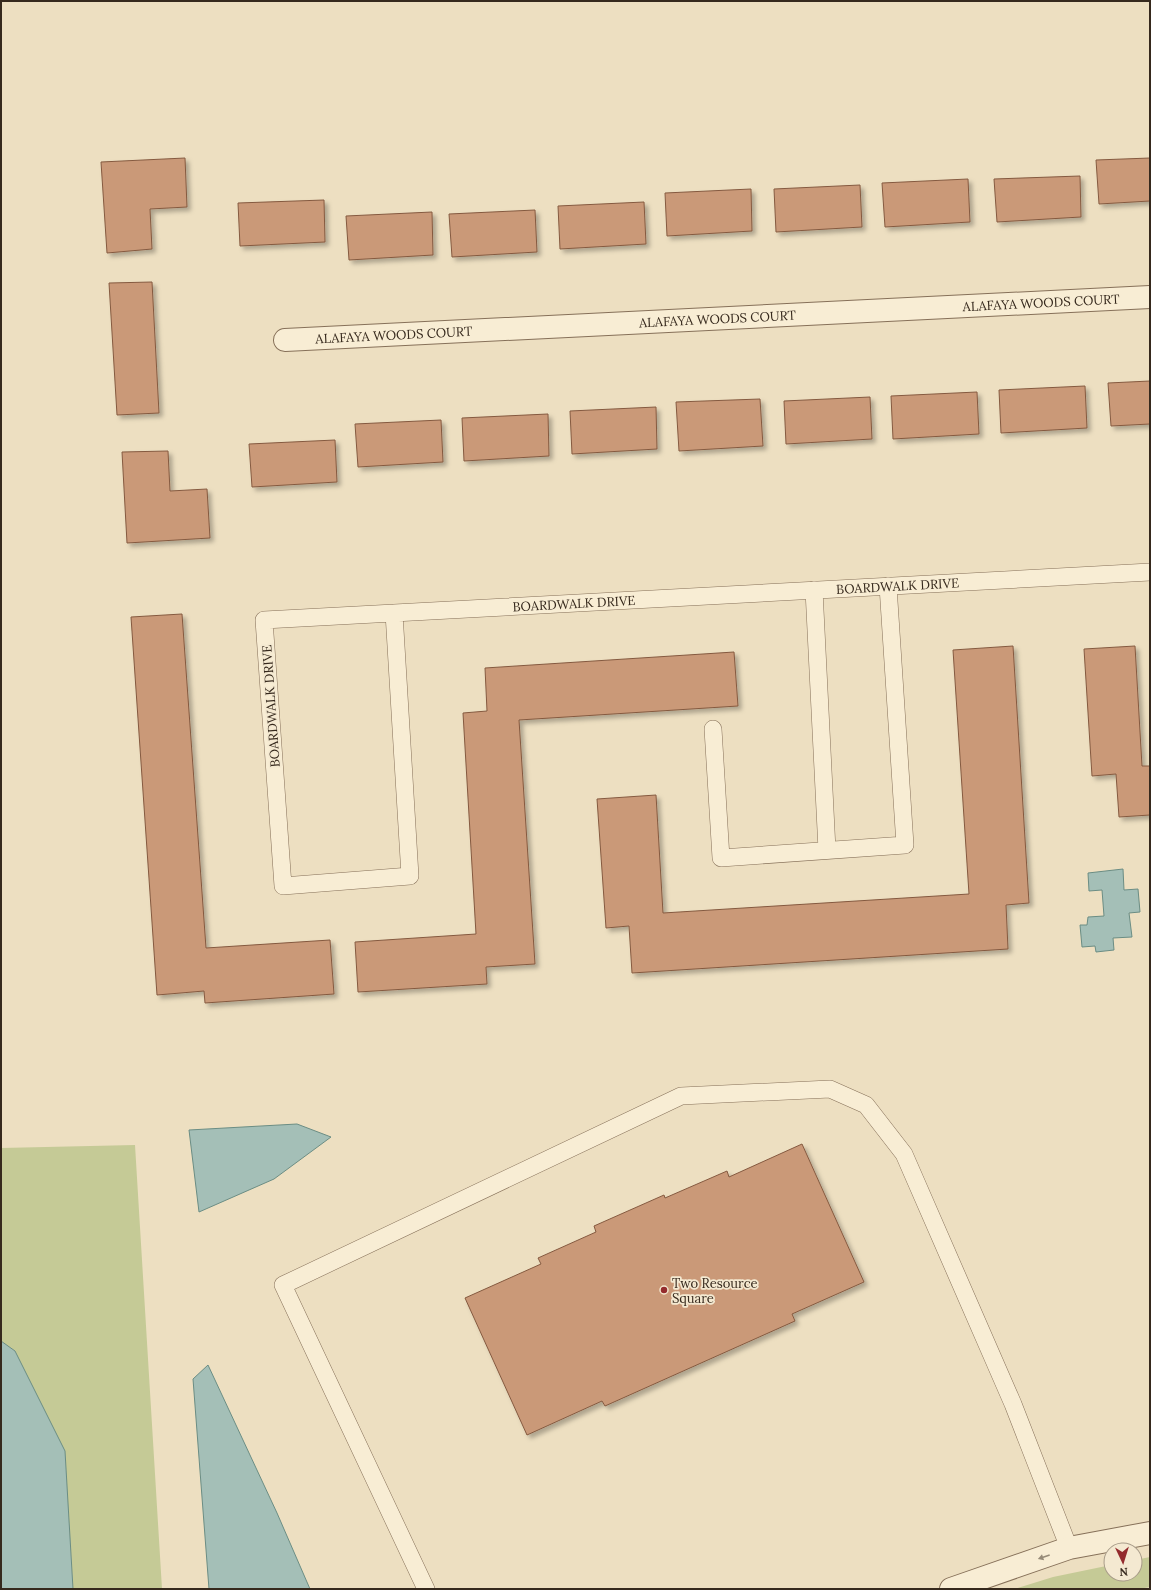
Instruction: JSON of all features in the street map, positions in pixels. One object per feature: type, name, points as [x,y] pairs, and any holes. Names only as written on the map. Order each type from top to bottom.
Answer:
[{"type":"street","name":"ALAFAYA WOODS COURT","points":[[285,340],[1150,297]]},
{"type":"street","points":[[951,1589],[1069,1548],[1150,1533]]},
{"type":"lane","name":"BOARDWALK DRIVE","points":[[394,613],[410,876],[283,886],[264,620],[1150,572]]},
{"type":"lane","points":[[713,728],[721,858],[904,845],[888,586]]},
{"type":"lane","points":[[814,590],[827,850]]},
{"type":"lane","points":[[426,1589],[283,1285],[681,1096],[830,1089],[866,1105],[904,1154],[1013,1404],[1069,1548]]},
{"type":"green space","points":[[135,1145],[162,1589],[73,1589],[71,1553],[15,1351],[1,1341],[1,1148]]},
{"type":"green space","points":[[1150,1557],[1150,1587],[1139,1589],[1014,1589],[1053,1577],[1103,1567],[1103,1582],[1143,1582],[1143,1558]]},
{"type":"water","points":[[1123,869],[1124,890],[1138,889],[1140,912],[1129,913],[1132,937],[1113,938],[1114,950],[1096,952],[1095,946],[1082,947],[1080,925],[1087,925],[1088,917],[1104,916],[1102,890],[1089,891],[1088,873]]},
{"type":"water","points":[[297,1124],[331,1137],[274,1179],[199,1212],[189,1130]]},
{"type":"water","points":[[1,1341],[15,1351],[65,1451],[73,1589],[1,1589]]},
{"type":"water","points":[[208,1365],[277,1513],[310,1589],[209,1589],[193,1379]]},
{"type":"building","points":[[185,158],[187,207],[150,209],[152,249],[107,253],[101,162]]},
{"type":"building","points":[[1150,158],[1150,201],[1099,204],[1096,160]]},
{"type":"building","points":[[1080,176],[1081,217],[997,222],[994,179]]},
{"type":"building","points":[[968,179],[970,222],[885,227],[882,183]]},
{"type":"building","points":[[860,185],[862,227],[776,232],[774,189]]},
{"type":"building","points":[[751,189],[752,231],[667,236],[665,193]]},
{"type":"building","points":[[324,200],[325,242],[240,246],[238,203]]},
{"type":"building","points":[[644,202],[646,244],[560,249],[558,206]]},
{"type":"building","points":[[535,210],[537,252],[452,257],[449,214]]},
{"type":"building","points":[[432,212],[433,255],[349,260],[346,216]]},
{"type":"building","points":[[152,282],[159,413],[117,415],[109,283]]},
{"type":"building","points":[[1150,381],[1150,424],[1111,426],[1108,383]]},
{"type":"building","points":[[1085,386],[1087,428],[1001,433],[999,390]]},
{"type":"building","points":[[977,392],[979,434],[893,439],[891,396]]},
{"type":"building","points":[[870,397],[872,439],[786,444],[784,401]]},
{"type":"building","points":[[760,399],[763,446],[679,451],[676,402]]},
{"type":"building","points":[[656,407],[657,449],[572,454],[570,411]]},
{"type":"building","points":[[548,414],[549,456],[464,461],[462,418]]},
{"type":"building","points":[[441,420],[443,462],[358,467],[355,424]]},
{"type":"building","points":[[335,440],[337,482],[252,487],[249,444]]},
{"type":"building","points":[[168,451],[170,491],[207,489],[210,538],[127,543],[122,452]]},
{"type":"building","points":[[182,614],[206,948],[330,940],[334,994],[205,1003],[204,991],[157,995],[131,617]]},
{"type":"building","points":[[1013,646],[1029,903],[1006,905],[1008,949],[632,973],[629,926],[606,928],[597,799],[656,795],[663,913],[969,894],[953,650]]},
{"type":"building","points":[[1135,646],[1142,766],[1150,766],[1150,815],[1119,817],[1116,774],[1092,776],[1084,649]]},
{"type":"building","points":[[734,652],[738,706],[519,720],[535,964],[486,967],[487,984],[358,992],[355,942],[476,934],[463,713],[487,711],[485,668]]},
{"type":"building","name":"Two Resource Square","points":[[802,1144],[864,1282],[792,1314],[795,1321],[605,1406],[602,1401],[527,1435],[465,1298],[541,1264],[538,1258],[596,1232],[594,1226],[664,1195],[665,1198],[727,1171],[729,1177]]},
{"type":"place","name":"Two Resource Square","points":[[664,1290]]}]
